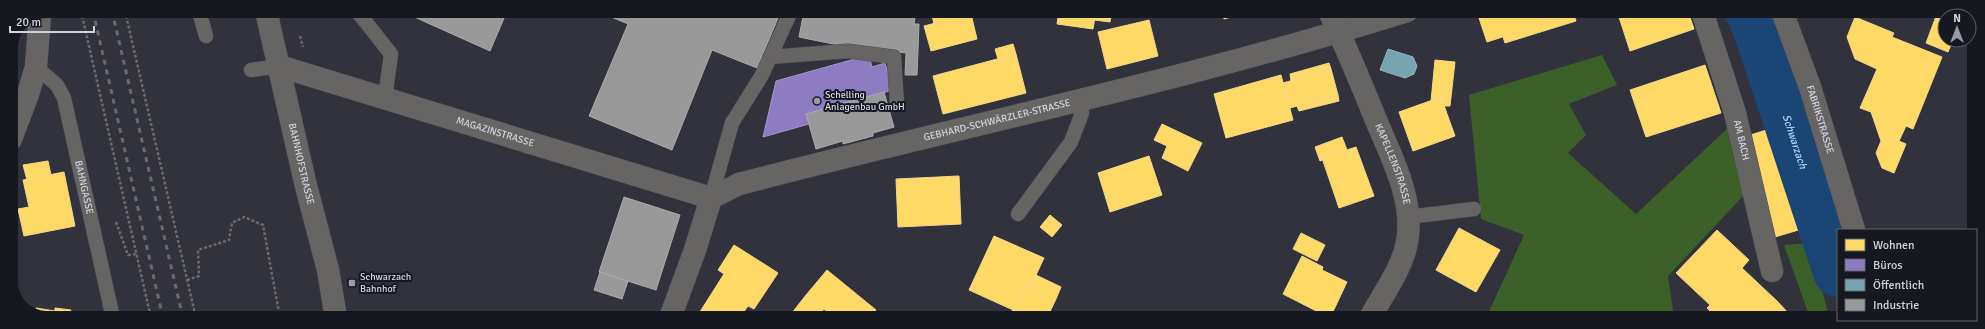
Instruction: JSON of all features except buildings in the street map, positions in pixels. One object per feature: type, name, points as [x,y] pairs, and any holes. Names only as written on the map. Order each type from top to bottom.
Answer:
[{"type":"street","name":"BAHNHOFSTRASSE","points":[[268,18],[305,182],[328,270],[335,311]]},
{"type":"street","name":"KAPELLENSTRASSE","points":[[1332,18],[1347,48],[1393,161],[1404,195],[1408,217],[1407,242],[1397,268],[1374,311]]},
{"type":"street","name":"GEBHARD-SCHWÄRZLER-STRASSE","points":[[711,198],[738,184],[1080,100],[1339,33],[1385,18]]},
{"type":"street","name":"AM BACH","points":[[1704,18],[1735,113],[1772,271]]},
{"type":"street","name":"FABRIKSTRASSE","points":[[1785,18],[1810,87],[1854,229]]},
{"type":"street","points":[[18,120],[36,67],[40,19]]},
{"type":"street","name":"MAGAZINSTRASSE","points":[[279,66],[711,198]]},
{"type":"street","points":[[673,311],[695,250],[711,198]]},
{"type":"lane","points":[[201,18],[206,36]]},
{"type":"lane","points":[[363,18],[391,54],[385,98]]},
{"type":"lane","points":[[711,198],[732,123],[762,75],[788,18]]},
{"type":"lane","points":[[770,57],[848,51],[894,57],[897,104]]},
{"type":"lane","points":[[251,70],[279,66]]},
{"type":"lane","name":"BAHNGASSE","points":[[36,67],[57,85],[64,98],[111,311]]},
{"type":"lane","points":[[1018,214],[1071,142],[1082,113],[1080,100]]},
{"type":"lane","points":[[1408,217],[1474,209]]},
{"type":"path","points":[[83,18],[149,311]]},
{"type":"path","points":[[127,18],[194,311]]},
{"type":"path","points":[[187,280],[199,276],[198,250],[229,240],[232,223],[244,217],[263,225],[279,311]]},
{"type":"green space","points":[[1602,55],[1617,85],[1569,104],[1586,135],[1568,153],[1636,214],[1732,124],[1746,193],[1668,276],[1673,311],[1489,311],[1524,235],[1481,219],[1469,95]]},
{"type":"green space","points":[[1811,243],[1827,311],[1808,311],[1784,245]]},
{"type":"waterway","name":"Schwarzach","points":[[1753,18],[1759,32],[1837,269]]},
{"type":"railway","points":[[95,18],[161,311]]},
{"type":"railway","points":[[114,18],[181,311]]},
{"type":"place","name":"Schelling Anlagenbau GmbH","points":[[817,101]]},
{"type":"place","name":"Schwarzach Bahnhof","points":[[352,283]]}]
